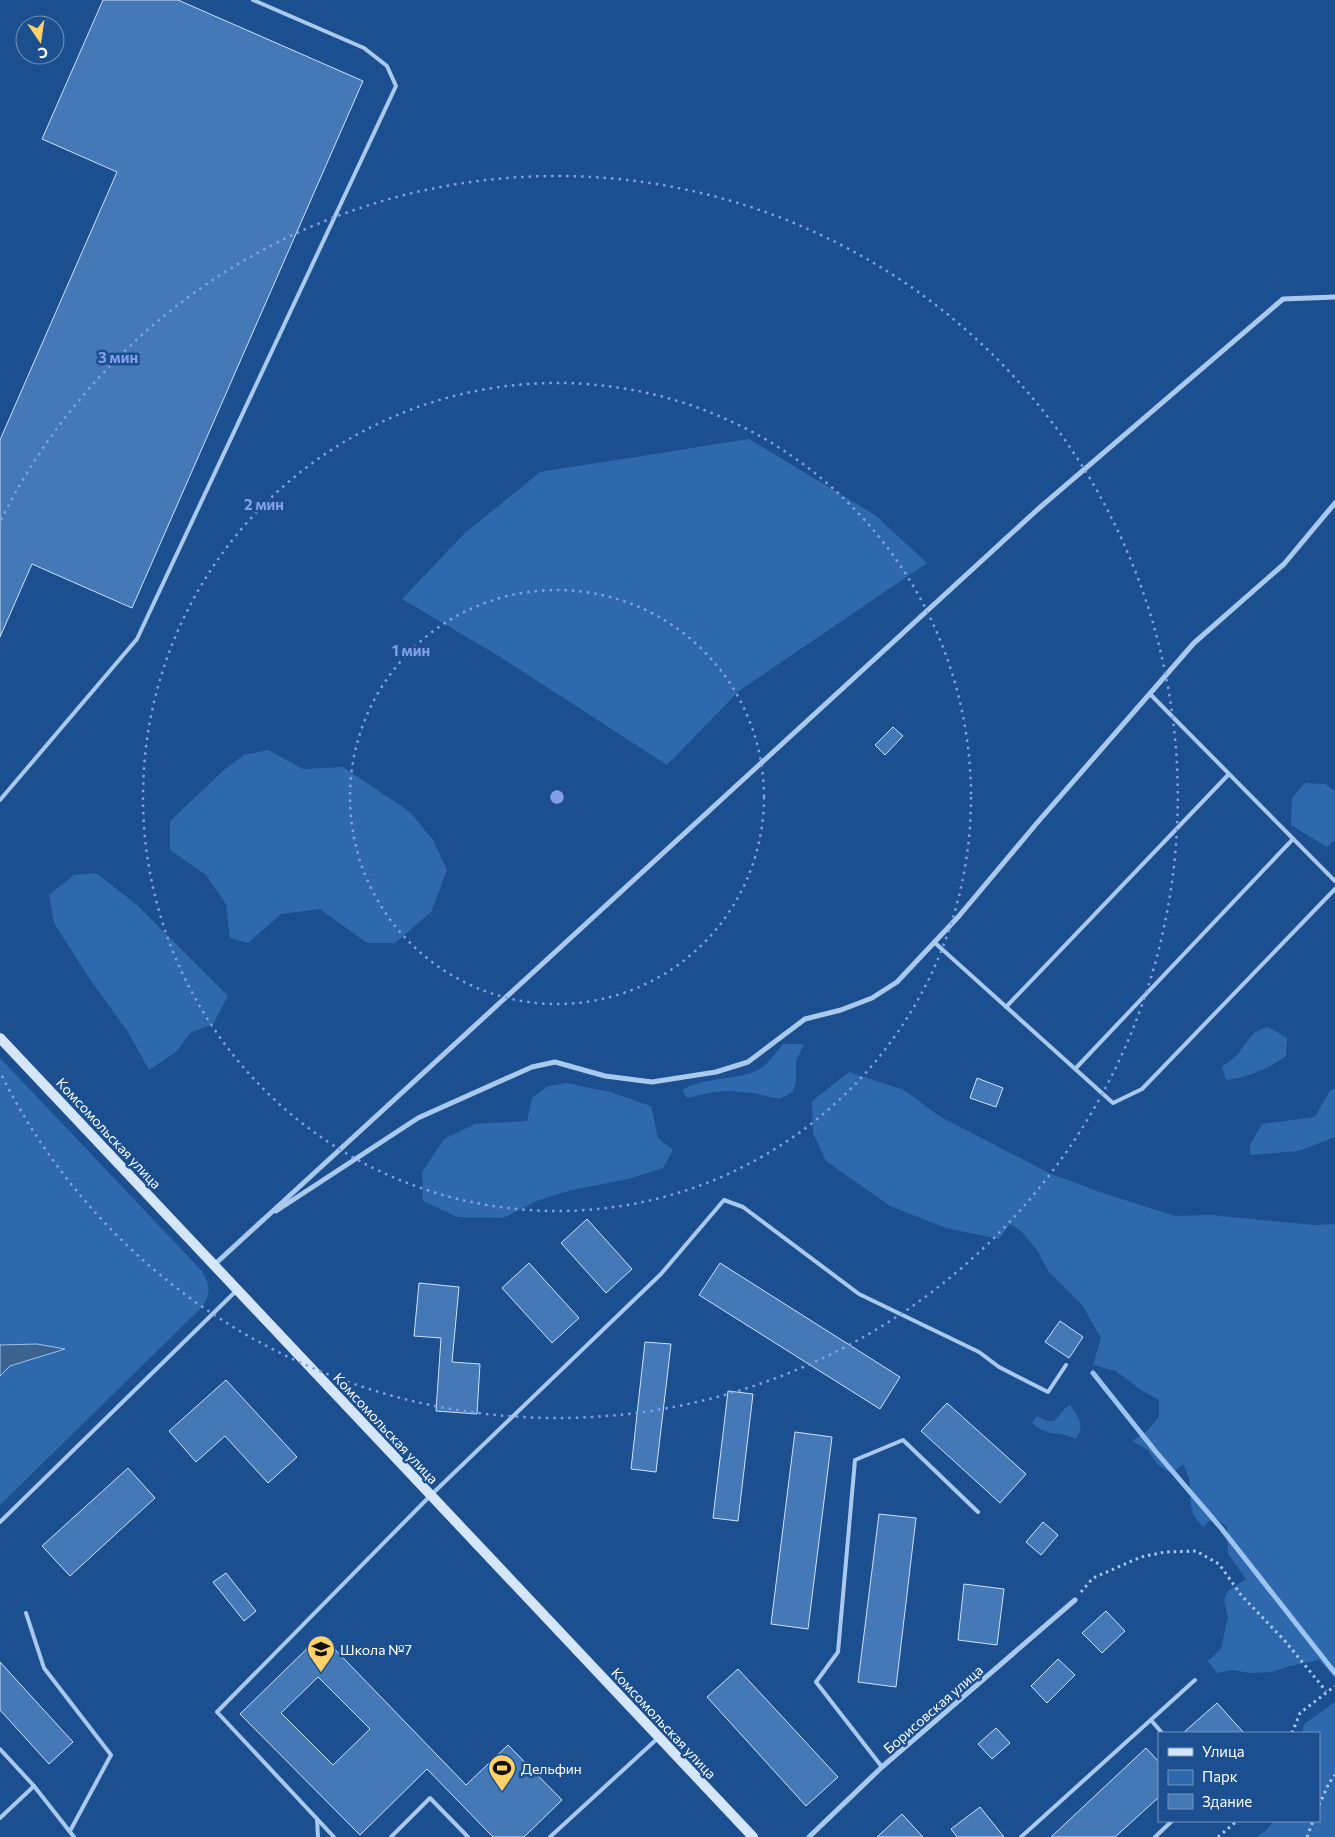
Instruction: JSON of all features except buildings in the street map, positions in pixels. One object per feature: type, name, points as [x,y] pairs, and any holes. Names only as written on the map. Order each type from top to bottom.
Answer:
[{"type":"main road","name":"Комсомольская улица","points":[[0,1038],[753,1837]]},
{"type":"street","points":[[213,1265],[1045,504],[1284,299],[1335,298]]},
{"type":"street","points":[[262,1221],[418,1118],[532,1067],[555,1062],[606,1076],[652,1082],[716,1072],[748,1062],[805,1019],[841,1010],[872,998],[897,982],[1194,643],[1284,564],[1335,503]]},
{"type":"street","name":"Борисовская улица","points":[[810,1837],[882,1768],[1074,1600]]},
{"type":"lane","points":[[0,800],[137,639],[396,86],[387,66],[364,48],[253,0]]},
{"type":"lane","points":[[1150,694],[1335,881]]},
{"type":"lane","points":[[1006,1007],[1229,774]]},
{"type":"lane","points":[[1075,1069],[1293,839]]},
{"type":"lane","points":[[934,942],[1113,1103],[1142,1089],[1335,889]]},
{"type":"lane","points":[[334,1837],[217,1712],[431,1496],[661,1274],[724,1200],[743,1207],[859,1294],[979,1352],[999,1367],[1048,1392],[1066,1365]]},
{"type":"lane","points":[[0,1522],[237,1289]]},
{"type":"lane","points":[[882,1768],[816,1682],[838,1652],[855,1460],[903,1440],[978,1512]]},
{"type":"lane","points":[[26,1613],[44,1668],[111,1755],[70,1831]]},
{"type":"lane","points":[[1021,1837],[1195,1680]]},
{"type":"lane","points":[[1151,1720],[1161,1732]]},
{"type":"lane","points":[[550,1837],[658,1738]]},
{"type":"lane","points":[[0,1749],[34,1786],[74,1837]]},
{"type":"lane","points":[[0,1818],[34,1786]]},
{"type":"lane","points":[[390,1837],[430,1798],[468,1837]]},
{"type":"lane","points":[[316,1818],[318,1837]]},
{"type":"lane","points":[[1155,1837],[1171,1822]]},
{"type":"path","points":[[1074,1600],[1093,1578],[1140,1556],[1165,1552],[1196,1551],[1219,1564],[1241,1594],[1285,1641],[1326,1691]]},
{"type":"path","points":[[1292,1732],[1300,1713],[1326,1691],[1335,1686]]},
{"type":"path","points":[[1320,1803],[1335,1775]]},
{"type":"path","points":[[1218,1837],[1237,1822]]},
{"type":"path","points":[[1307,1837],[1312,1822]]},
{"type":"green space","points":[[749,439],[875,515],[927,563],[739,691],[667,765],[497,655],[402,599],[465,533],[540,472]]},
{"type":"green space","points":[[268,750],[303,769],[343,767],[410,812],[433,840],[447,870],[431,912],[395,943],[367,943],[320,909],[281,914],[248,943],[230,938],[226,904],[206,875],[170,850],[170,821],[224,770],[244,755]]},
{"type":"green space","points":[[1305,783],[1325,784],[1335,791],[1335,840],[1327,847],[1291,825],[1292,798]]},
{"type":"green space","points":[[96,873],[136,904],[228,996],[213,1024],[190,1033],[177,1051],[149,1070],[128,1032],[89,978],[54,923],[49,895],[74,875]]},
{"type":"green space","points":[[1268,1027],[1287,1038],[1286,1056],[1258,1072],[1226,1080],[1222,1067],[1237,1055],[1252,1035]]},
{"type":"green space","points":[[783,1044],[804,1044],[796,1061],[796,1081],[793,1092],[779,1099],[754,1093],[730,1091],[713,1092],[687,1098],[682,1090],[711,1080],[740,1076],[758,1070],[768,1062]]},
{"type":"green space","points":[[0,1058],[202,1271],[208,1288],[208,1296],[203,1306],[0,1505],[0,1376],[10,1366],[64,1349],[37,1344],[0,1345]]},
{"type":"green space","points":[[849,1072],[904,1090],[939,1116],[1049,1173],[1100,1192],[1175,1216],[1210,1215],[1314,1225],[1335,1224],[1335,1678],[1319,1660],[1272,1672],[1251,1673],[1232,1670],[1217,1673],[1208,1661],[1221,1649],[1228,1617],[1224,1600],[1228,1591],[1246,1579],[1228,1554],[1227,1527],[1214,1517],[1203,1527],[1197,1520],[1191,1504],[1189,1479],[1183,1464],[1172,1474],[1157,1464],[1148,1450],[1132,1441],[1146,1432],[1159,1417],[1159,1400],[1141,1390],[1116,1371],[1093,1365],[1101,1338],[1082,1305],[1048,1271],[1037,1250],[1021,1231],[1010,1224],[999,1239],[946,1228],[890,1206],[826,1161],[813,1133],[812,1101]]},
{"type":"green space","points":[[566,1083],[610,1092],[651,1106],[658,1138],[673,1150],[663,1168],[628,1179],[572,1190],[539,1200],[503,1218],[457,1217],[423,1201],[422,1172],[444,1139],[475,1124],[527,1121],[532,1098],[548,1086]]},
{"type":"green space","points":[[1335,1088],[1335,1137],[1299,1151],[1250,1155],[1250,1145],[1262,1124],[1315,1117],[1329,1092]]},
{"type":"green space","points":[[1070,1405],[1081,1425],[1076,1439],[1070,1436],[1043,1431],[1032,1423],[1037,1416],[1047,1421],[1054,1421]]},
{"type":"green space","points":[[1335,1702],[1335,1837],[1257,1837],[1273,1822],[1320,1822],[1320,1732],[1302,1732],[1304,1724]]},
{"type":"shaded area","points":[[37,1344],[65,1349],[10,1366],[0,1376],[0,1345]]},
{"type":"waterway","points":[[1093,1373],[1156,1452],[1221,1528],[1335,1673]]},
{"type":"place","name":"Школа №7","points":[[321,1673]]},
{"type":"place","name":"Дельфин","points":[[502,1792]]}]
